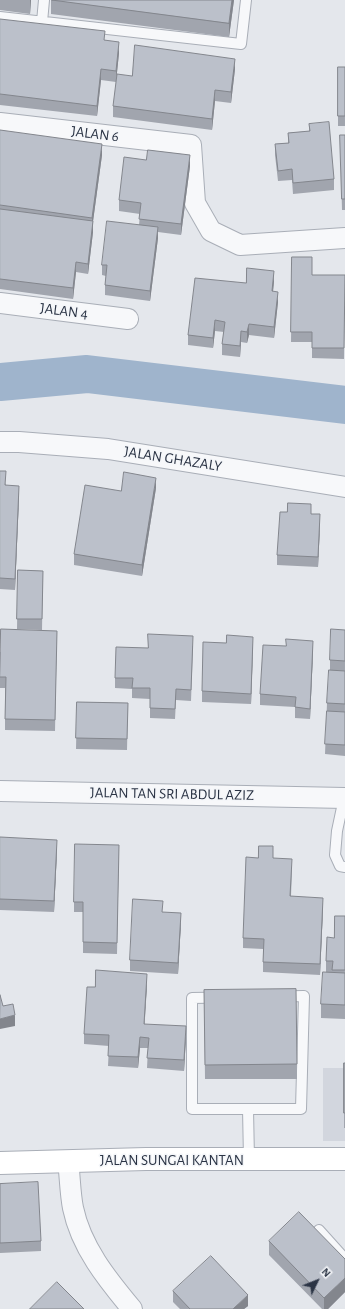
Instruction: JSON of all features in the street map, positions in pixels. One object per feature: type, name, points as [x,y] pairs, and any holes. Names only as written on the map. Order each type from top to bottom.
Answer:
[{"type":"main road","name":"JALAN SUNGAI KANTAN","points":[[0,1163],[68,1161],[345,1159]]},
{"type":"street","name":"JALAN 6","points":[[0,123],[191,145],[195,203],[211,231],[240,245],[345,238]]},
{"type":"street","name":"JALAN 4","points":[[0,303],[128,319]]},
{"type":"street","name":"JALAN GHAZALY","points":[[0,442],[19,442],[108,449],[345,487]]},
{"type":"street","name":"JALAN TAN SRI ABDUL AZIZ","points":[[0,791],[344,798]]},
{"type":"street","points":[[68,1161],[73,1208],[82,1235],[106,1278],[132,1309]]},
{"type":"lane","points":[[42,22],[44,0]]},
{"type":"lane","points":[[0,17],[241,44],[246,0]]},
{"type":"lane","points":[[344,798],[337,832],[335,856],[340,866],[345,867]]},
{"type":"lane","points":[[304,996],[301,1109],[248,1109],[192,1109],[192,998],[304,996]]},
{"type":"lane","points":[[248,1109],[249,1159]]},
{"type":"lane","points":[[319,1230],[345,1259]]},
{"type":"shaded area","points":[[323,1068],[345,1068],[345,1141],[323,1141]]},
{"type":"building","points":[[52,0],[232,0],[229,23]]},
{"type":"building","points":[[0,19],[105,31],[104,40],[119,42],[116,71],[101,69],[97,106],[0,94]]},
{"type":"building","points":[[135,45],[235,59],[231,92],[215,90],[212,119],[113,106],[117,74],[132,76]]},
{"type":"building","points":[[338,67],[345,67],[345,116],[338,116]]},
{"type":"building","points":[[329,122],[334,179],[293,183],[292,169],[278,171],[275,144],[289,143],[288,133],[310,131],[309,124]]},
{"type":"building","points":[[0,130],[102,144],[92,218],[0,205]]},
{"type":"building","points":[[340,135],[345,135],[345,199],[342,199]]},
{"type":"building","points":[[148,150],[190,155],[181,224],[139,219],[141,203],[119,200],[124,157],[146,160]]},
{"type":"building","points":[[0,209],[93,221],[88,264],[76,262],[73,288],[0,279]]},
{"type":"building","points":[[107,221],[158,227],[150,291],[105,285],[107,265],[102,265]]},
{"type":"building","points":[[292,257],[312,257],[312,275],[345,275],[344,348],[312,348],[312,332],[291,332]]},
{"type":"building","points":[[247,268],[274,271],[272,291],[278,292],[274,327],[249,324],[247,332],[241,331],[240,346],[222,344],[225,322],[215,320],[213,338],[188,335],[195,278],[246,283]]},
{"type":"building","points":[[0,471],[6,471],[5,485],[19,486],[15,579],[0,578]]},
{"type":"building","points":[[124,472],[156,478],[142,565],[74,554],[85,485],[121,491]]},
{"type":"building","points":[[288,503],[311,504],[311,514],[320,514],[318,557],[277,555],[280,512],[287,512]]},
{"type":"building","points":[[18,570],[43,571],[42,619],[17,619]]},
{"type":"building","points":[[1,629],[57,631],[55,720],[5,719],[6,677],[0,677]]},
{"type":"building","points":[[331,629],[345,630],[345,661],[330,660]]},
{"type":"building","points":[[148,634],[193,636],[191,690],[176,689],[175,709],[150,708],[150,688],[132,688],[133,678],[115,678],[116,647],[148,648]]},
{"type":"building","points":[[227,635],[253,637],[251,694],[202,691],[203,642],[226,643]]},
{"type":"building","points":[[286,639],[313,641],[310,709],[295,707],[296,697],[260,694],[263,645],[286,646]]},
{"type":"building","points":[[329,670],[345,671],[345,704],[327,703]]},
{"type":"building","points":[[77,702],[128,703],[127,739],[76,738]]},
{"type":"building","points":[[327,711],[345,712],[345,745],[325,744]]},
{"type":"building","points":[[0,837],[57,840],[54,901],[0,899]]},
{"type":"building","points":[[75,844],[119,845],[117,943],[83,942],[83,902],[74,902]]},
{"type":"building","points":[[259,846],[273,846],[273,858],[292,859],[290,896],[323,898],[320,964],[263,962],[264,939],[243,938],[246,857],[258,858]]},
{"type":"building","points":[[133,899],[163,901],[162,912],[181,913],[178,963],[130,960]]},
{"type":"building","points":[[335,916],[345,916],[345,970],[332,970],[333,961],[326,961],[327,937],[334,938]]},
{"type":"building","points":[[96,970],[147,974],[144,1024],[186,1026],[184,1060],[147,1058],[149,1038],[140,1037],[138,1057],[108,1056],[109,1035],[84,1034],[87,987],[95,987]]},
{"type":"building","points":[[323,972],[345,973],[345,1005],[321,1004]]},
{"type":"building","points":[[296,989],[297,1064],[205,1065],[204,990]]},
{"type":"building","points":[[0,995],[3,1006],[13,1004],[15,1015],[0,1019]]},
{"type":"building","points":[[345,1063],[345,1113],[344,1113]]},
{"type":"building","points":[[38,1182],[41,1241],[0,1243],[0,1184]]},
{"type":"building","points":[[299,1212],[345,1259],[345,1278],[324,1298],[269,1241]]},
{"type":"building","points":[[211,1256],[248,1295],[233,1309],[190,1309],[173,1291]]},
{"type":"building","points":[[57,1282],[84,1309],[30,1309]]},
{"type":"waterway","points":[[0,382],[87,374],[345,405]]}]
